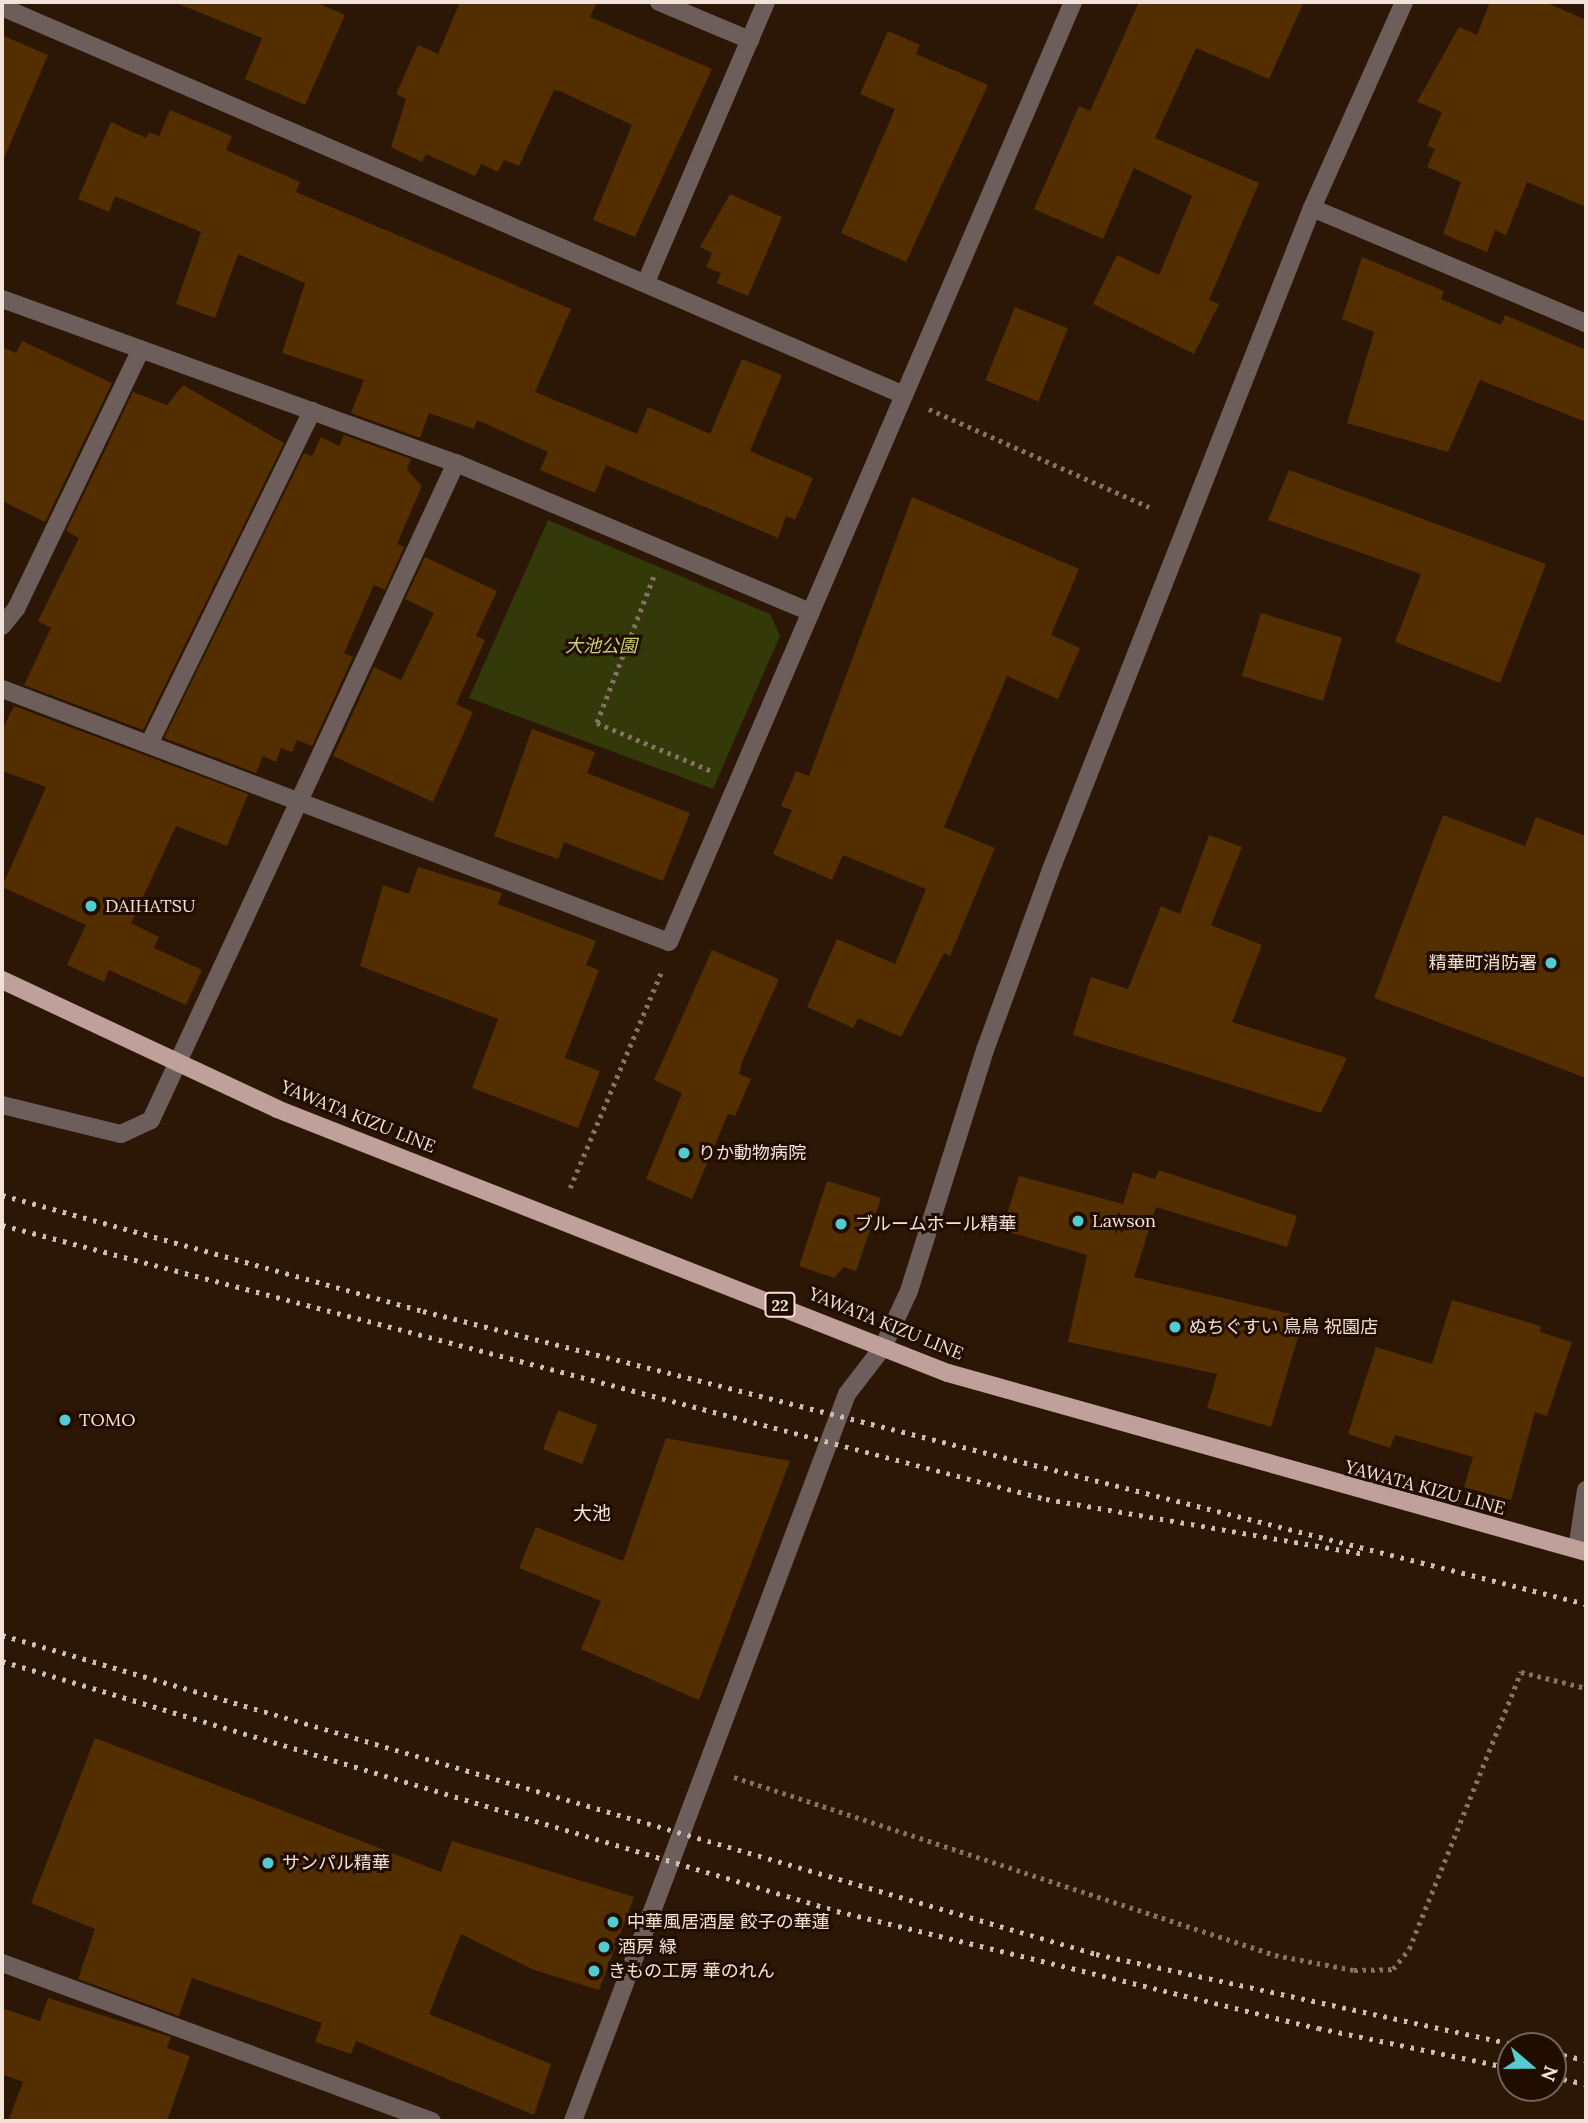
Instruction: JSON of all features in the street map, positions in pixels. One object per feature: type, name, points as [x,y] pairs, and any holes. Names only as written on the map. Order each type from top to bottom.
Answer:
[{"type":"main road","name":"YAWATA KIZU LINE","points":[[2,981],[277,1109],[948,1373],[1143,1432],[1582,1551]]},
{"type":"street","points":[[659,2],[750,40]]},
{"type":"street","points":[[646,282],[766,2]]},
{"type":"street","points":[[2,689],[669,942],[1073,2]]},
{"type":"street","points":[[573,2121],[709,1769],[847,1394],[883,1347],[909,1291],[985,1050],[1050,872],[1312,208],[1404,2]]},
{"type":"street","points":[[2,7],[904,395]]},
{"type":"street","points":[[1312,208],[1586,323]]},
{"type":"street","points":[[2,299],[456,463],[811,612]]},
{"type":"street","points":[[2,626],[16,609],[141,349]]},
{"type":"street","points":[[149,744],[312,411]]},
{"type":"street","points":[[2,1105],[121,1134],[152,1120],[182,1063],[456,463]]},
{"type":"street","points":[[1582,1551],[1586,1490]]},
{"type":"street","points":[[2,1963],[432,2121]]},
{"type":"path","points":[[904,395],[1149,507]]},
{"type":"path","points":[[664,550],[597,723],[738,782]]},
{"type":"path","points":[[570,1188],[669,942]]},
{"type":"path","points":[[709,1769],[1275,1955],[1354,1970],[1393,1969],[1409,1949],[1521,1672],[1586,1688]]},
{"type":"green space","name":"大池公園","points":[[548,520],[770,614],[780,636],[713,789],[469,698]]},
{"type":"building","points":[[174,2],[315,2],[345,15],[305,105],[245,79],[262,38]]},
{"type":"building","points":[[460,2],[597,2],[590,17],[712,69],[635,237],[593,220],[632,125],[562,92],[554,90],[519,166],[504,160],[498,172],[481,164],[475,176],[426,154],[422,162],[391,147],[406,99],[396,94],[418,45],[438,54]]},
{"type":"building","points":[[1139,2],[1304,2],[1269,79],[1196,48],[1155,138],[1259,183],[1209,300],[1219,304],[1194,354],[1093,304],[1117,255],[1159,275],[1192,196],[1134,168],[1103,239],[1034,209],[1079,106],[1090,111]]},
{"type":"building","points":[[1490,2],[1545,2],[1586,20],[1586,207],[1527,182],[1506,235],[1495,230],[1487,252],[1443,234],[1461,182],[1427,167],[1435,149],[1427,146],[1442,112],[1417,102],[1459,27],[1477,35]]},
{"type":"building","points":[[888,31],[920,45],[916,54],[988,85],[906,262],[841,233],[895,109],[860,94]]},
{"type":"building","points":[[2,35],[48,55],[2,163]]},
{"type":"building","points":[[170,110],[232,136],[226,150],[300,182],[296,192],[571,309],[535,392],[637,434],[648,407],[710,434],[742,359],[782,375],[750,451],[813,478],[795,520],[786,516],[778,538],[606,465],[595,493],[540,470],[548,452],[477,420],[474,429],[429,413],[420,438],[351,413],[364,380],[282,353],[305,283],[238,254],[215,318],[176,304],[201,232],[115,196],[109,212],[78,199],[111,122],[146,138],[149,132],[159,136]]},
{"type":"building","points":[[730,194],[782,217],[748,296],[717,283],[721,273],[706,267],[712,253],[700,247]]},
{"type":"building","points":[[1362,257],[1444,291],[1441,299],[1501,325],[1505,315],[1586,350],[1586,422],[1480,380],[1448,452],[1347,423],[1374,332],[1342,319]]},
{"type":"building","points":[[1015,307],[1068,328],[1038,402],[985,380]]},
{"type":"building","points":[[22,341],[112,383],[45,522],[2,501],[2,347],[16,353]]},
{"type":"building","points":[[183,385],[284,443],[143,730],[24,685],[51,628],[38,621],[79,538],[66,531],[133,392],[167,405]]},
{"type":"building","points":[[344,435],[411,459],[407,470],[422,486],[397,544],[404,547],[385,590],[374,585],[344,653],[353,657],[312,746],[297,740],[292,752],[281,748],[276,762],[263,756],[256,773],[164,738],[304,453],[312,456],[321,437],[339,446]]},
{"type":"building","points":[[1289,470],[1546,564],[1500,683],[1395,642],[1421,574],[1268,520]]},
{"type":"building","points":[[912,497],[1079,569],[1051,635],[1080,648],[1058,699],[1007,676],[944,827],[995,848],[950,956],[944,953],[901,1037],[858,1018],[853,1028],[807,1007],[837,939],[895,964],[926,889],[843,855],[832,880],[773,854],[792,810],[781,806],[796,771],[809,776]]},
{"type":"building","points":[[425,557],[497,591],[476,636],[485,640],[456,704],[473,712],[433,802],[333,756],[374,667],[401,680],[434,613],[405,599]]},
{"type":"building","points":[[1261,613],[1342,638],[1323,701],[1242,676]]},
{"type":"building","points":[[14,706],[248,794],[227,846],[176,826],[131,923],[159,937],[154,948],[202,970],[186,1005],[109,970],[104,982],[67,965],[86,925],[2,887],[46,787],[2,771],[2,730]]},
{"type":"building","points":[[532,729],[595,752],[587,773],[690,813],[663,881],[564,842],[558,859],[494,836]]},
{"type":"building","points":[[1443,815],[1525,846],[1536,817],[1586,836],[1586,1078],[1374,998]]},
{"type":"building","points":[[1209,835],[1242,847],[1211,925],[1262,945],[1232,1022],[1347,1058],[1321,1113],[1073,1035],[1091,977],[1128,989],[1161,906],[1180,914]]},
{"type":"building","points":[[418,867],[502,893],[498,904],[596,941],[586,965],[599,970],[565,1058],[600,1071],[578,1128],[472,1088],[498,1019],[360,966],[383,885],[409,894]]},
{"type":"building","points":[[712,950],[779,979],[742,1062],[739,1074],[751,1079],[735,1116],[728,1114],[692,1199],[646,1179],[682,1093],[654,1080]]},
{"type":"building","points":[[1159,1170],[1297,1216],[1287,1247],[1156,1207],[1134,1277],[1304,1317],[1271,1427],[1207,1408],[1217,1374],[1068,1342],[1087,1255],[1002,1230],[1019,1176],[1123,1204],[1133,1172],[1155,1179]]},
{"type":"building","points":[[827,1181],[881,1198],[856,1271],[844,1267],[834,1278],[799,1266]]},
{"type":"building","points":[[1452,1300],[1541,1326],[1540,1332],[1572,1342],[1547,1416],[1535,1412],[1511,1500],[1464,1487],[1473,1457],[1395,1435],[1390,1448],[1348,1434],[1376,1347],[1432,1364]]},
{"type":"building","points":[[558,1410],[597,1425],[582,1464],[543,1449]]},
{"type":"building","points":[[666,1438],[790,1461],[699,1700],[581,1649],[601,1601],[519,1568],[536,1527],[623,1561]]},
{"type":"building","points":[[95,1738],[441,1872],[452,1841],[634,1897],[599,1990],[534,1970],[461,1934],[429,2014],[551,2064],[534,2115],[356,2041],[351,2054],[315,2042],[322,2023],[192,1978],[179,2016],[78,1979],[95,1929],[31,1903]]},
{"type":"building","points":[[48,1998],[171,2037],[167,2048],[190,2056],[167,2121],[8,2121],[23,2082],[2,2074],[2,2008],[40,2021]]},
{"type":"railway","points":[[2,1195],[423,1311],[1586,1604]]},
{"type":"railway","points":[[2,1225],[1046,1499],[1363,1554]]},
{"type":"railway","points":[[2,1635],[1096,1954],[1497,2041]]},
{"type":"railway","points":[[2,1661],[837,1911],[1318,2028],[1497,2065]]},
{"type":"railway","points":[[1567,2056],[1586,2060]]},
{"type":"railway","points":[[1567,2080],[1586,2084]]},
{"type":"place","name":"DAIHATSU","points":[[91,906]]},
{"type":"place","name":"精華町消防署","points":[[1551,963]]},
{"type":"place","name":"りか動物病院","points":[[684,1153]]},
{"type":"place","name":"Lawson","points":[[1078,1221]]},
{"type":"place","name":"ブルームホール精華","points":[[841,1224]]},
{"type":"place","name":"ぬちぐすい 鳥鳥 祝園店","points":[[1175,1327]]},
{"type":"place","name":"TOMO","points":[[65,1420]]},
{"type":"place","name":"サンパル精華","points":[[268,1863]]},
{"type":"place","name":"中華風居酒屋 餃子の華蓮","points":[[613,1922]]},
{"type":"place","name":"酒房 緑","points":[[604,1947]]},
{"type":"place","name":"きもの工房 華のれん","points":[[594,1971]]},
{"type":"district","name":"大池","points":[[592,1514]]}]
